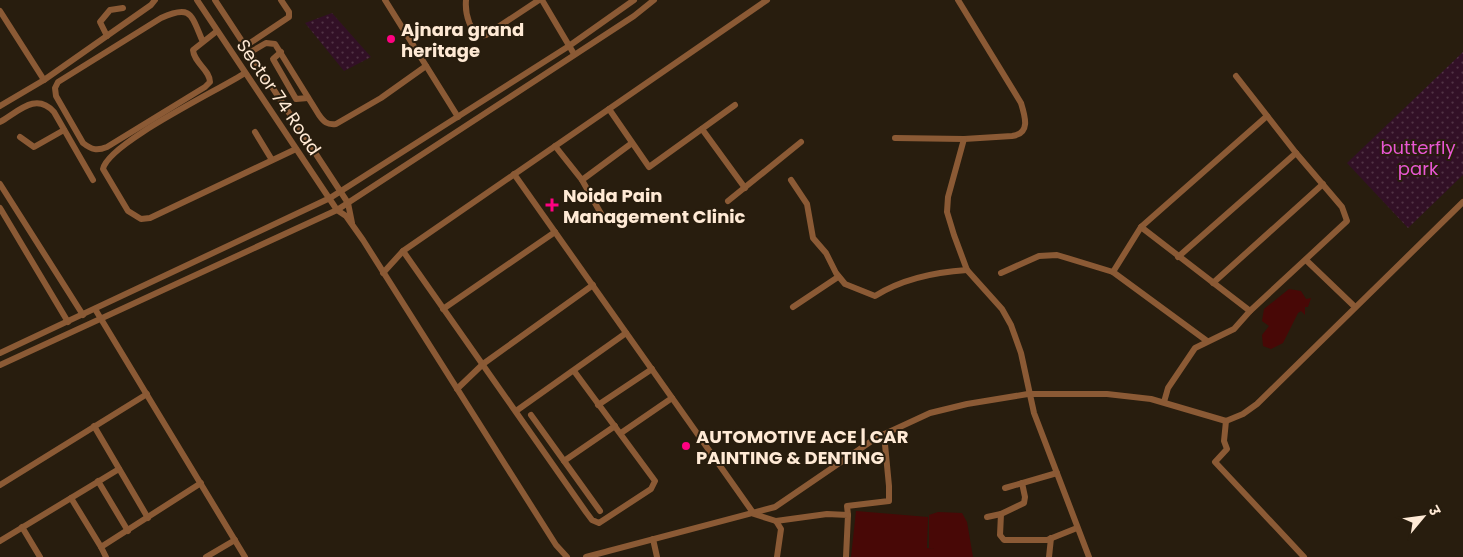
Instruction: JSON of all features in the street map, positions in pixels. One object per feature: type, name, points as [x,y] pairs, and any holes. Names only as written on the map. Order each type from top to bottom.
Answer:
[{"type":"street","points":[[0,106],[44,80],[151,5],[155,0]]},
{"type":"street","name":"Sector 74 Road","points":[[198,0],[337,210],[353,224]]},
{"type":"street","name":"Sector 74 Road","points":[[215,0],[348,203]]},
{"type":"street","points":[[244,47],[289,17],[289,12],[281,0]]},
{"type":"street","points":[[385,0],[458,117]]},
{"type":"street","points":[[466,0],[466,13],[475,32],[480,36],[486,35],[540,0],[574,54]]},
{"type":"street","points":[[0,352],[96,309],[330,198],[569,46],[634,0]]},
{"type":"street","points":[[0,365],[337,210],[654,0]]},
{"type":"street","points":[[383,273],[403,251],[767,0]]},
{"type":"street","points":[[895,138],[964,139],[1018,136],[1024,130],[1026,119],[1021,102],[958,0]]},
{"type":"street","points":[[107,36],[100,22],[110,10],[123,8]]},
{"type":"street","points":[[203,42],[192,17],[186,12],[179,10],[161,18],[58,82],[55,88],[56,96],[83,143],[90,149],[97,150],[107,147],[205,87],[210,82],[210,77],[193,56],[193,50],[218,31]]},
{"type":"street","points":[[0,11],[44,80]]},
{"type":"street","points":[[262,35],[266,43]]},
{"type":"street","points":[[249,54],[266,43],[275,44],[325,123],[336,124],[388,93],[426,66]]},
{"type":"street","points":[[280,52],[273,59],[296,99],[308,98]]},
{"type":"street","points":[[245,73],[196,99],[126,144],[104,163],[103,169],[128,211],[141,220],[150,218],[296,149]]},
{"type":"street","points":[[1164,402],[1168,388],[1185,360],[1195,348],[1234,329],[1250,311],[1347,221],[1342,207],[1296,153],[1236,76]]},
{"type":"street","points":[[0,122],[28,105],[39,102],[46,104],[64,130],[93,180]]},
{"type":"street","points":[[609,109],[649,167],[735,105]]},
{"type":"street","points":[[1113,272],[1141,228],[1267,116]]},
{"type":"street","points":[[702,129],[745,188]]},
{"type":"street","points":[[20,137],[34,147],[64,130]]},
{"type":"street","points":[[255,132],[272,160]]},
{"type":"street","points":[[964,139],[954,168],[947,212],[967,270],[1002,309],[1010,325],[1021,353],[1028,394],[1088,557]]},
{"type":"street","points":[[728,201],[801,142]]},
{"type":"street","points":[[582,180],[632,143]]},
{"type":"street","points":[[555,146],[582,180],[604,219]]},
{"type":"street","points":[[1178,257],[1296,153]]},
{"type":"street","points":[[514,174],[754,514],[776,521],[827,514],[848,516]]},
{"type":"street","points":[[791,180],[807,204],[813,238],[826,253],[838,277],[854,288],[876,296],[888,288],[912,280],[943,272],[967,270]]},
{"type":"street","points":[[0,184],[83,315]]},
{"type":"street","points":[[1213,283],[1323,184]]},
{"type":"street","points":[[586,557],[754,514],[783,502],[844,458],[884,434],[914,420],[946,409],[1028,394],[1098,393],[1164,402],[1226,420],[1244,414],[1257,404],[1463,202]]},
{"type":"street","points":[[348,203],[353,224],[562,556]]},
{"type":"street","points":[[0,208],[68,322]]},
{"type":"street","points":[[1141,228],[1250,311]]},
{"type":"street","points":[[443,308],[555,232]]},
{"type":"street","points":[[403,251],[592,520],[596,523],[603,521],[654,485],[653,477],[574,371]]},
{"type":"street","points":[[1001,273],[1039,256],[1058,255],[1113,272],[1206,341]]},
{"type":"street","points":[[1306,260],[1355,307]]},
{"type":"street","points":[[794,307],[838,277]]},
{"type":"street","points":[[458,389],[483,364],[593,285]]},
{"type":"street","points":[[96,309],[245,557]]},
{"type":"street","points":[[516,411],[626,332]]},
{"type":"street","points":[[598,405],[652,369]]},
{"type":"street","points":[[0,485],[147,394]]},
{"type":"street","points":[[621,433],[672,398]]},
{"type":"street","points":[[531,414],[600,511]]},
{"type":"street","points":[[1226,420],[1224,441],[1227,449],[1215,462],[1304,557]]},
{"type":"street","points":[[94,426],[148,518]]},
{"type":"street","points":[[556,469],[615,426]]},
{"type":"street","points":[[846,557],[847,506],[889,501],[884,434]]},
{"type":"street","points":[[0,541],[118,469]]},
{"type":"street","points":[[1005,488],[1057,473]]},
{"type":"street","points":[[98,481],[128,530]]},
{"type":"street","points":[[101,547],[201,483]]},
{"type":"street","points":[[987,517],[1001,514],[1024,503],[1026,497],[1022,483]]},
{"type":"street","points":[[71,498],[106,557]]},
{"type":"street","points":[[1001,514],[1000,536],[1004,540],[1041,541],[1077,528]]},
{"type":"street","points":[[776,521],[781,529],[777,557]]},
{"type":"street","points":[[22,527],[40,557]]},
{"type":"street","points":[[1049,557],[1051,538]]},
{"type":"street","points":[[653,539],[658,557]]},
{"type":"street","points":[[206,557],[235,540]]},
{"type":"green space","points":[[332,13],[371,57],[344,71],[305,23]]},
{"type":"green space","name":"butterfly park","points":[[1463,52],[1463,175],[1408,228],[1347,163]]},
{"type":"shaded area","points":[[1289,289],[1301,291],[1306,299],[1311,298],[1308,307],[1305,307],[1305,315],[1301,311],[1298,313],[1283,343],[1271,349],[1263,346],[1262,335],[1269,326],[1262,321],[1264,309]]},
{"type":"shaded area","points":[[856,511],[928,517],[927,548],[935,549],[929,548],[929,515],[938,512],[962,513],[967,522],[973,557],[851,557]]},
{"type":"place","name":"Ajnara grand heritage","points":[[391,39]]},
{"type":"place","name":"Noida Pain Management Clinic","points":[[552,205]]},
{"type":"place","name":"AUTOMOTIVE ACE | CAR PAINTING & DENTING","points":[[686,446]]}]
